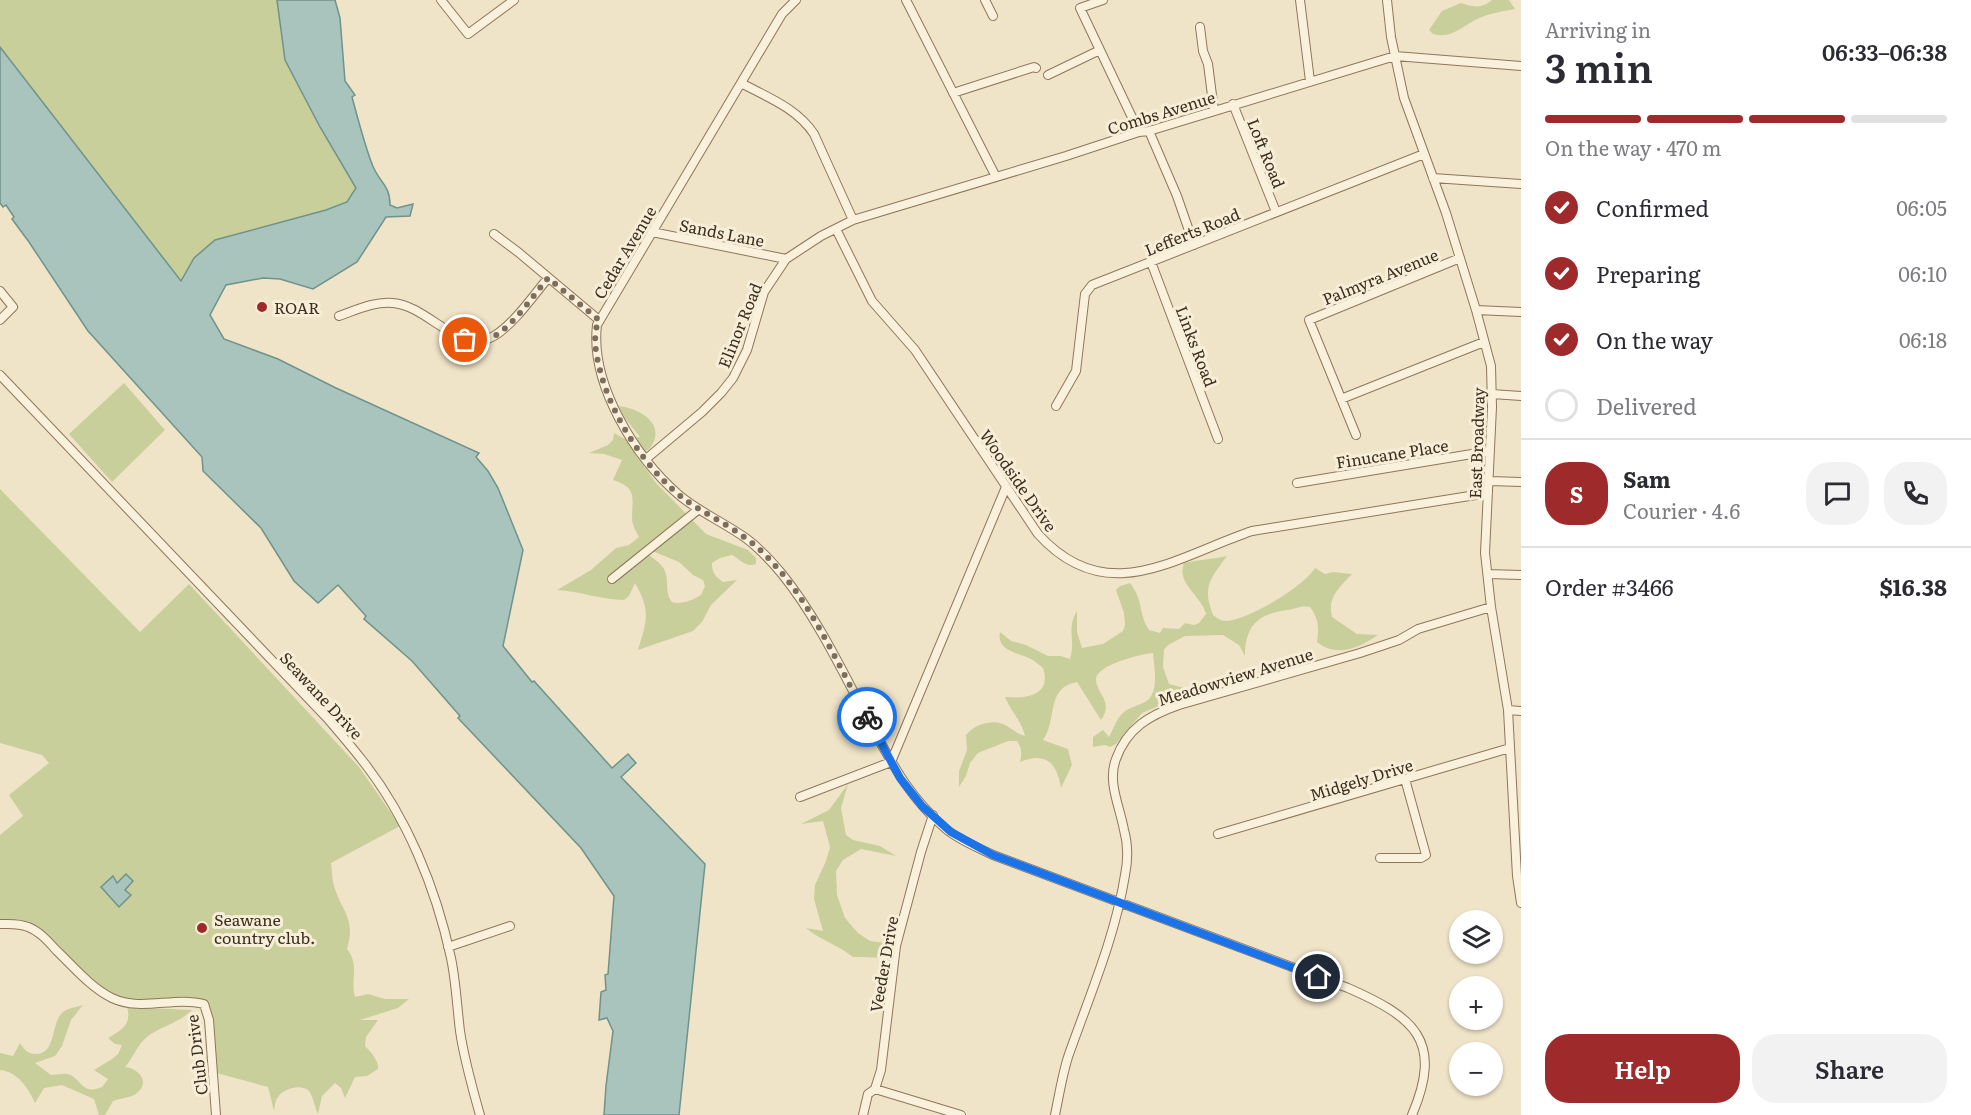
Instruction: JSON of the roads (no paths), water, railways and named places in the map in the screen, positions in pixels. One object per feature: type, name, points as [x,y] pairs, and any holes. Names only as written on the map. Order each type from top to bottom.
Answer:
[{"type":"street","points":[[441,0],[468,34],[514,0]]},
{"type":"street","points":[[906,0],[996,177]]},
{"type":"street","points":[[985,0],[993,16]]},
{"type":"street","points":[[1103,0],[1080,8],[1139,132]]},
{"type":"street","points":[[1300,0],[1310,81]]},
{"type":"street","name":"East Broadway","points":[[1387,0],[1390,37],[1404,98],[1460,258],[1491,366],[1490,481],[1485,552],[1491,607],[1508,710],[1510,748],[1517,776],[1521,902]]},
{"type":"street","name":"Cedar Avenue","points":[[792,1],[782,14],[599,320],[596,348],[603,381],[622,423],[646,459],[678,494],[748,540],[764,553],[783,575],[817,625],[891,762],[913,796],[951,832],[976,847],[1348,988],[1382,1003],[1404,1018],[1413,1028],[1425,1055],[1426,1072],[1412,1115]]},
{"type":"street","points":[[1200,27],[1203,51],[1208,64],[1214,111]]},
{"type":"street","points":[[1048,75],[1100,50]]},
{"type":"street","points":[[1395,56],[1521,66]]},
{"type":"street","name":"Combs Avenue","points":[[935,196],[1139,132],[1395,56]]},
{"type":"street","points":[[953,93],[1036,68]]},
{"type":"street","points":[[741,83],[791,111],[808,125],[853,220]]},
{"type":"street","name":"Loft Road","points":[[1233,104],[1276,212]]},
{"type":"street","points":[[1149,130],[1177,196],[1194,244]]},
{"type":"street","name":"Lefferts Road","points":[[1056,406],[1076,370],[1085,294],[1092,285],[1424,154]]},
{"type":"street","points":[[1433,178],[1521,184]]},
{"type":"street","name":"Elinor Road","points":[[646,459],[702,412],[733,378],[747,350],[764,292],[786,259],[821,236],[853,220],[935,196]]},
{"type":"street","name":"Woodside Drive","points":[[836,229],[872,301],[915,350],[1038,534],[1058,554],[1074,564],[1093,570],[1120,574],[1140,572],[1161,567],[1252,531],[1488,493]]},
{"type":"street","name":"Sands Lane","points":[[652,232],[786,259]]},
{"type":"street","points":[[495,234],[599,320]]},
{"type":"street","name":"Palmyra Avenue","points":[[1341,399],[1309,320],[1460,258]]},
{"type":"street","name":"Links Road","points":[[1151,262],[1218,439]]},
{"type":"street","points":[[339,315],[374,304],[386,302],[402,304],[425,314],[459,338],[483,340],[493,337],[505,328],[548,278]]},
{"type":"street","points":[[0,291],[13,307],[0,320]]},
{"type":"street","points":[[1476,310],[1521,312]]},
{"type":"street","points":[[1356,435],[1341,399],[1484,342]]},
{"type":"street","name":"Seawane Drive","points":[[0,375],[327,718],[363,761],[393,806],[414,846],[437,906],[448,947],[467,1066],[480,1115]]},
{"type":"street","points":[[1492,394],[1521,396]]},
{"type":"street","name":"Finucane Place","points":[[1297,483],[1490,451]]},
{"type":"street","points":[[1490,481],[1521,482]]},
{"type":"street","points":[[800,797],[891,762],[1006,487]]},
{"type":"street","points":[[612,579],[699,509]]},
{"type":"street","points":[[1488,574],[1521,575]]},
{"type":"street","name":"Meadowview Avenue","points":[[1055,1115],[1068,1060],[1093,988],[1126,874],[1127,849],[1114,788],[1114,769],[1116,758],[1127,738],[1142,722],[1156,713],[1360,653],[1399,640],[1418,630],[1491,607]]},
{"type":"street","points":[[1508,710],[1521,711]]},
{"type":"street","name":"Midgely Drive","points":[[1218,834],[1510,748]]},
{"type":"street","points":[[1380,858],[1421,858],[1426,852],[1405,779]]},
{"type":"street","name":"Veeder Drive","points":[[864,1115],[868,1094],[875,1089],[881,1070],[896,946],[933,815]]},
{"type":"street","name":"Club Drive","points":[[0,924],[27,926],[41,935],[84,978],[114,999],[137,1004],[191,1000],[204,1004],[209,1020],[216,1115]]},
{"type":"street","points":[[448,947],[510,926]]},
{"type":"street","points":[[875,1089],[961,1115]]},
{"type":"water","points":[[277,0],[335,0],[340,18],[345,81],[355,95],[352,97],[372,164],[388,192],[390,205],[397,208],[413,204],[410,216],[386,217],[357,262],[313,289],[280,279],[263,278],[226,285],[210,315],[224,339],[278,359],[479,453],[476,457],[498,488],[523,550],[503,646],[532,682],[534,681],[612,768],[628,754],[636,763],[621,777],[705,864],[679,1115],[604,1115],[613,1031],[607,1018],[599,1020],[601,992],[606,990],[605,975],[608,974],[614,896],[581,848],[458,718],[460,716],[412,661],[364,619],[366,616],[338,585],[318,603],[294,581],[261,528],[203,471],[202,457],[88,331],[12,219],[14,217],[6,205],[3,207],[0,203],[0,47],[181,281],[194,258],[215,240],[326,210],[347,202],[356,188],[320,127],[285,60]]},
{"type":"water","points":[[126,874],[133,881],[125,890],[131,895],[119,907],[101,887],[113,876],[117,883]]},
{"type":"place","name":"ROAR","points":[[262,307]]},
{"type":"place","name":"Seawane country club.","points":[[202,928]]}]
